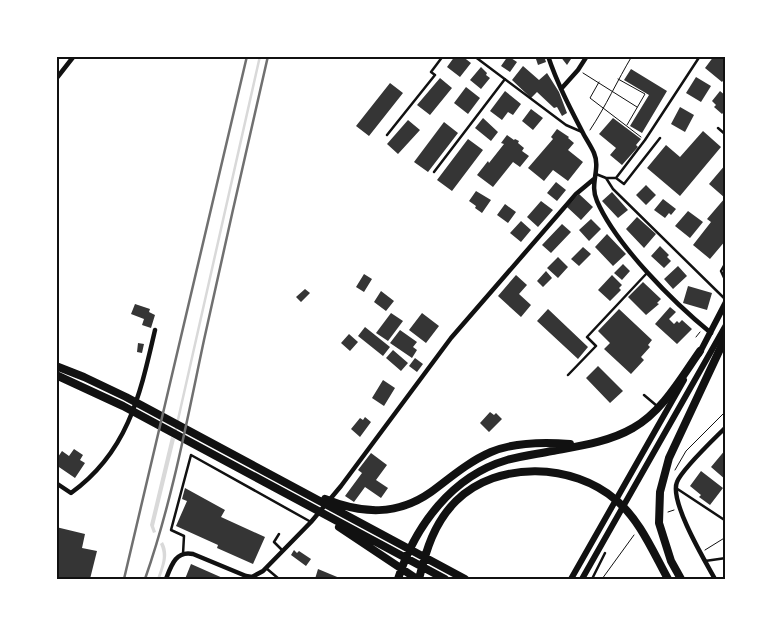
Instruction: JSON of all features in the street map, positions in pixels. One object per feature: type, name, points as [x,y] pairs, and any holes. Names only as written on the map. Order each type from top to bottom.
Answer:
[{"type":"highway","points":[[681,579],[672,561],[659,523],[660,492],[669,458],[726,333]]},
{"type":"highway","points":[[398,579],[414,540],[440,504],[452,491],[482,470],[507,460],[582,445],[633,428],[658,407],[700,351]]},
{"type":"highway","points":[[56,366],[84,376],[126,397],[465,579]]},
{"type":"highway","points":[[56,375],[123,406],[445,579]]},
{"type":"highway","points":[[291,486],[342,506],[369,511],[390,510],[429,493],[464,467],[491,452],[510,447],[538,444],[582,445]]},
{"type":"highway","points":[[293,497],[418,579],[428,544],[441,520],[457,500],[473,489],[494,479],[514,473],[548,472],[587,482],[610,495],[630,514],[668,579]]},
{"type":"highway","points":[[414,540],[422,565]]},
{"type":"main road","points":[[571,579],[711,333],[726,301]]},
{"type":"main road","points":[[582,579],[726,326]]},
{"type":"street","points":[[56,79],[74,56]]},
{"type":"street","points":[[548,56],[561,89],[597,161],[594,177],[596,200],[606,219],[648,272],[711,333]]},
{"type":"street","points":[[561,89],[578,70],[587,56]]},
{"type":"street","points":[[166,579],[174,561],[183,554],[193,554],[253,578],[266,568],[311,522],[341,486],[451,338],[576,194],[594,177]]},
{"type":"street","points":[[56,483],[71,492],[88,480],[121,439],[139,397],[155,330]]},
{"type":"street","points":[[715,579],[677,501],[675,487],[680,476],[726,427]]},
{"type":"lane","points":[[387,135],[435,75],[431,72],[443,56]]},
{"type":"lane","points":[[474,56],[566,126],[583,133]]},
{"type":"lane","points":[[616,178],[645,140],[700,56]]},
{"type":"lane","points":[[434,172],[505,80]]},
{"type":"lane","points":[[718,128],[726,135]]},
{"type":"lane","points":[[594,177],[616,178],[624,184],[660,138]]},
{"type":"lane","points":[[606,178],[613,189],[726,301]]},
{"type":"lane","points":[[726,262],[720,271],[726,282]]},
{"type":"lane","points":[[568,375],[596,346],[587,337],[648,272]]},
{"type":"lane","points":[[644,395],[658,407]]},
{"type":"lane","points":[[183,554],[184,536],[170,530],[191,456],[311,522]]},
{"type":"lane","points":[[675,487],[726,521]]},
{"type":"lane","points":[[279,534],[274,542],[282,550]]},
{"type":"lane","points":[[592,579],[605,553]]},
{"type":"lane","points":[[705,560],[726,558]]},
{"type":"lane","points":[[266,568],[279,579]]},
{"type":"path","points":[[590,131],[632,56]]},
{"type":"path","points":[[582,72],[637,107]]},
{"type":"path","points":[[618,79],[645,94],[627,125]]},
{"type":"path","points":[[599,83],[590,98],[645,140]]},
{"type":"path","points":[[686,451],[726,411]]},
{"type":"path","points":[[602,579],[637,532]]},
{"type":"path","points":[[704,551],[726,537]]},
{"type":"shaded area","points":[[171,437],[175,439],[154,526],[156,532],[153,533],[150,525]]},
{"type":"shaded area","points":[[163,542],[166,560],[160,579],[157,579],[163,557],[160,544]]},
{"type":"building","points":[[455,56],[462,56],[471,63],[460,77],[447,67]]},
{"type":"building","points":[[508,56],[517,62],[510,72],[501,66]]},
{"type":"building","points":[[535,56],[544,56],[546,62],[538,65]]},
{"type":"building","points":[[560,56],[573,56],[567,65]]},
{"type":"building","points":[[714,56],[722,56],[724,58],[726,56],[726,77],[722,82],[705,68]]},
{"type":"building","points":[[523,66],[539,80],[547,73],[559,92],[567,113],[562,116],[557,107],[554,108],[537,92],[531,98],[512,80]]},
{"type":"building","points":[[481,67],[490,78],[481,89],[470,80]]},
{"type":"building","points":[[631,69],[667,91],[642,133],[630,126],[649,95],[624,80]]},
{"type":"building","points":[[696,77],[711,86],[701,102],[686,93]]},
{"type":"building","points":[[440,78],[452,88],[430,115],[417,105]]},
{"type":"building","points":[[390,83],[403,93],[369,136],[356,126]]},
{"type":"building","points":[[466,87],[480,98],[468,114],[454,103]]},
{"type":"building","points":[[505,91],[521,104],[513,115],[508,112],[502,120],[490,111]]},
{"type":"building","points":[[720,91],[726,96],[726,110],[722,114],[714,107],[716,105],[712,101]]},
{"type":"building","points":[[680,107],[694,115],[685,132],[671,124]]},
{"type":"building","points":[[531,109],[543,118],[533,130],[522,121]]},
{"type":"building","points":[[483,118],[498,132],[491,141],[475,128]]},
{"type":"building","points":[[613,118],[641,139],[636,145],[638,147],[622,165],[610,155],[616,148],[599,134]]},
{"type":"building","points":[[408,120],[420,130],[398,154],[387,144]]},
{"type":"building","points":[[444,122],[458,133],[428,172],[414,162]]},
{"type":"building","points":[[557,129],[574,143],[568,150],[583,162],[568,181],[553,170],[544,181],[528,168],[553,139],[551,137]]},
{"type":"building","points":[[703,131],[721,147],[680,196],[647,168],[666,145],[680,157]]},
{"type":"building","points":[[507,135],[519,141],[518,143],[524,148],[522,151],[529,156],[520,167],[513,162],[493,187],[477,175],[504,144],[501,143]]},
{"type":"building","points":[[468,139],[483,150],[452,191],[437,180]]},
{"type":"building","points":[[726,164],[726,240],[710,259],[693,245],[711,222],[707,219],[725,198],[709,184]]},
{"type":"building","points":[[556,182],[566,190],[557,201],[547,193]]},
{"type":"building","points":[[646,185],[656,195],[646,205],[636,195]]},
{"type":"building","points":[[476,191],[491,200],[482,213],[469,201]]},
{"type":"building","points":[[612,192],[628,210],[618,218],[602,201]]},
{"type":"building","points":[[579,194],[593,207],[581,220],[567,207]]},
{"type":"building","points":[[663,199],[676,209],[665,218],[654,210]]},
{"type":"building","points":[[541,201],[553,210],[538,227],[527,217]]},
{"type":"building","points":[[505,204],[516,212],[508,223],[497,215]]},
{"type":"building","points":[[688,211],[703,222],[690,238],[675,226]]},
{"type":"building","points":[[637,217],[656,234],[644,248],[626,229]]},
{"type":"building","points":[[591,219],[601,229],[589,241],[579,230]]},
{"type":"building","points":[[521,221],[531,230],[521,242],[510,233]]},
{"type":"building","points":[[562,224],[571,232],[551,253],[542,245]]},
{"type":"building","points":[[607,234],[626,254],[613,266],[595,247]]},
{"type":"building","points":[[660,246],[669,255],[667,257],[671,261],[664,268],[651,256]]},
{"type":"building","points":[[583,247],[591,254],[579,266],[571,259]]},
{"type":"building","points":[[558,257],[568,267],[558,278],[547,268]]},
{"type":"building","points":[[623,264],[630,271],[622,280],[614,273]]},
{"type":"building","points":[[678,266],[687,276],[673,289],[664,279]]},
{"type":"building","points":[[546,271],[552,278],[543,287],[537,281]]},
{"type":"building","points":[[364,274],[372,279],[364,292],[356,287]]},
{"type":"building","points":[[516,275],[527,285],[519,294],[531,305],[521,317],[498,296]]},
{"type":"building","points":[[612,275],[622,285],[619,288],[621,290],[610,301],[598,290]]},
{"type":"building","points":[[643,282],[661,299],[657,303],[659,304],[646,315],[628,297]]},
{"type":"building","points":[[688,286],[712,293],[707,310],[683,303]]},
{"type":"building","points":[[305,289],[310,293],[301,302],[296,297]]},
{"type":"building","points":[[381,291],[394,301],[386,311],[374,302]]},
{"type":"building","points":[[135,304],[150,309],[149,312],[155,315],[151,328],[142,325],[144,319],[131,314]]},
{"type":"building","points":[[670,307],[676,312],[669,319],[674,324],[682,320],[692,329],[677,344],[655,324]]},
{"type":"building","points":[[548,309],[588,347],[578,359],[537,321]]},
{"type":"building","points":[[619,309],[652,340],[648,345],[650,347],[641,357],[644,360],[631,374],[604,349],[610,343],[598,331]]},
{"type":"building","points":[[391,313],[403,321],[388,341],[376,333]]},
{"type":"building","points":[[422,313],[439,326],[426,343],[409,330]]},
{"type":"building","points":[[365,327],[390,347],[383,356],[358,336]]},
{"type":"building","points":[[400,330],[417,342],[413,347],[417,350],[412,358],[390,343]]},
{"type":"building","points":[[349,334],[358,342],[350,351],[341,343]]},
{"type":"building","points":[[138,343],[144,344],[142,353],[137,352]]},
{"type":"building","points":[[393,350],[408,363],[401,371],[386,358]]},
{"type":"building","points":[[415,358],[423,364],[417,372],[409,366]]},
{"type":"building","points":[[598,366],[623,391],[610,403],[586,378]]},
{"type":"building","points":[[383,380],[395,388],[384,406],[372,398]]},
{"type":"building","points":[[490,412],[494,415],[496,413],[502,419],[489,432],[480,423]]},
{"type":"building","points":[[365,417],[371,422],[360,437],[351,429],[360,418],[363,420]]},
{"type":"building","points":[[74,449],[83,455],[80,460],[85,463],[75,478],[56,465],[56,460],[62,451],[69,456]]},
{"type":"building","points":[[726,449],[726,480],[711,467]]},
{"type":"building","points":[[371,453],[387,465],[376,480],[388,488],[381,498],[365,487],[354,502],[345,496],[362,473],[358,470]]},
{"type":"building","points":[[701,471],[723,488],[710,505],[699,497],[701,495],[690,486]]},
{"type":"building","points":[[185,488],[225,510],[221,517],[265,537],[253,564],[217,548],[218,545],[176,526],[187,501],[182,499]]},
{"type":"building","points":[[56,527],[85,534],[82,548],[97,551],[90,579],[56,579]]},
{"type":"building","points":[[294,550],[311,559],[306,566],[291,555]]},
{"type":"building","points":[[191,564],[225,579],[185,579]]},
{"type":"building","points":[[318,569],[342,579],[315,579]]},
{"type":"waterway","points":[[175,433],[260,56]]},
{"type":"railway","points":[[124,579],[247,56]]},
{"type":"railway","points":[[145,579],[155,550],[178,461],[268,56]]}]
